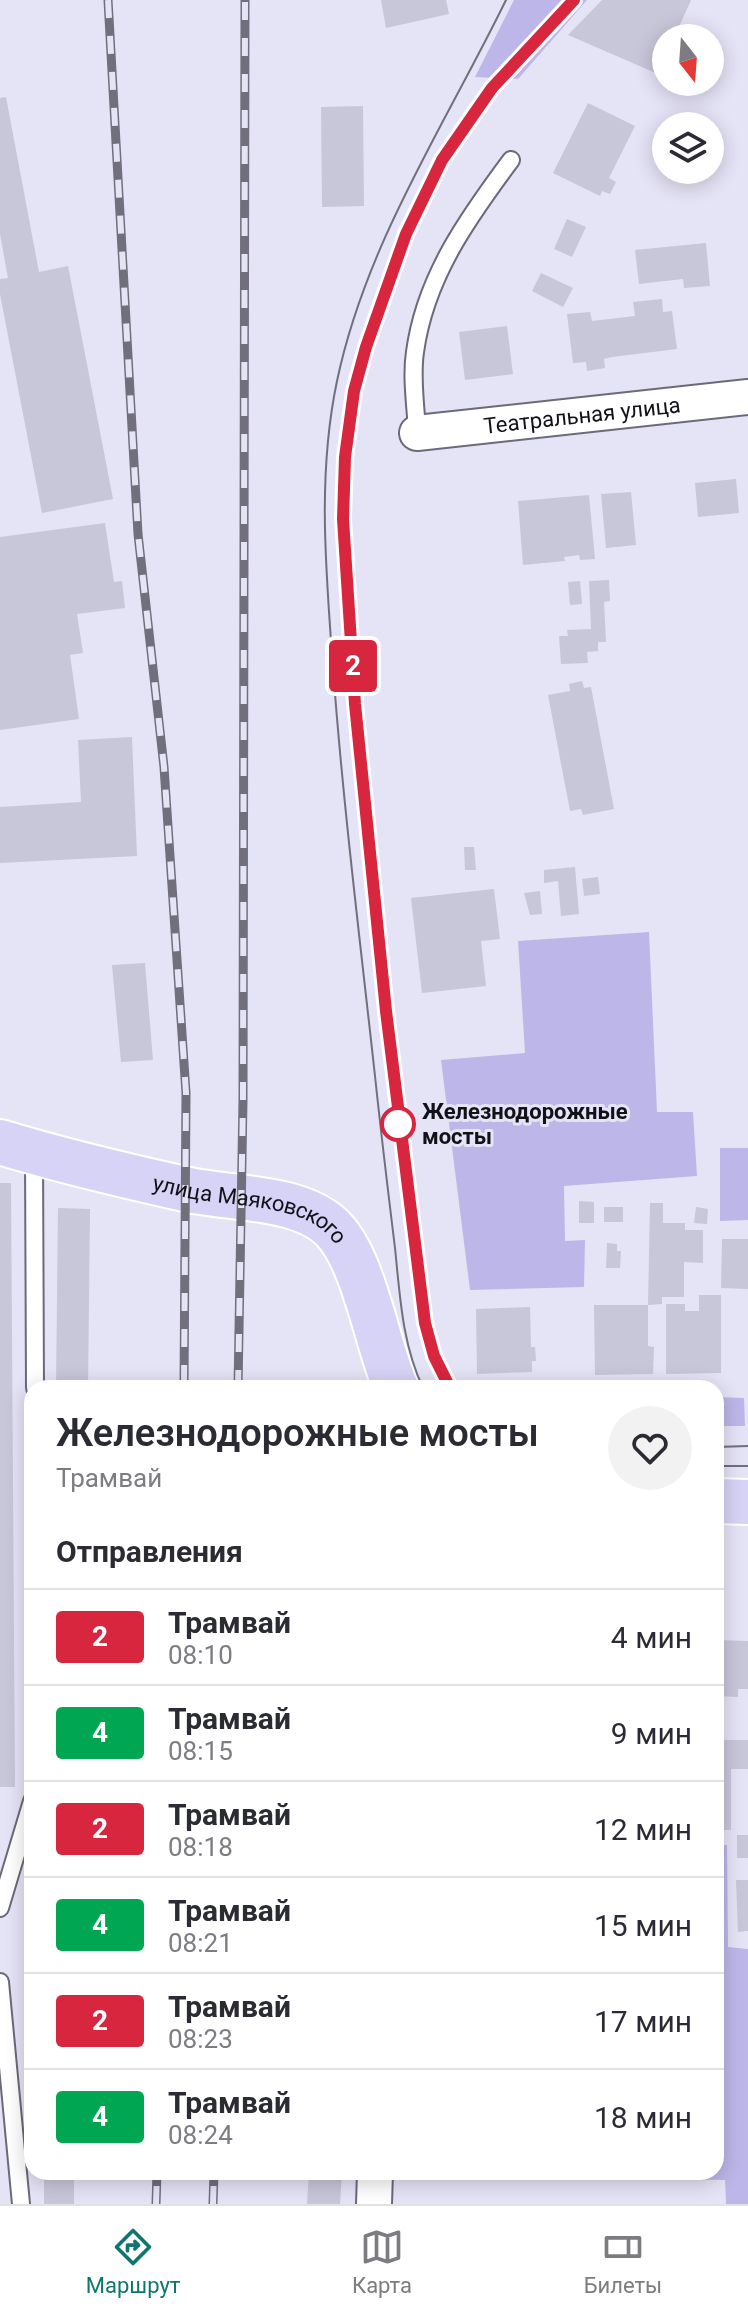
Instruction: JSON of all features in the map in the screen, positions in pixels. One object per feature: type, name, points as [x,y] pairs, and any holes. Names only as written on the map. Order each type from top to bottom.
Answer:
[{"type":"main road","name":"улица Маяковского","points":[[17,1147],[192,1191],[289,1206],[324,1221],[342,1241],[358,1275],[392,1380]]},
{"type":"main road","points":[[724,1501],[748,1502]]},
{"type":"street","name":"Театральная улица","points":[[417,433],[748,397]]},
{"type":"street","points":[[374,1322],[385,1380]]},
{"type":"street","points":[[374,2204],[375,2180]]},
{"type":"lane","points":[[417,433],[414,355],[424,311],[444,259],[470,215],[511,160]]},
{"type":"lane","points":[[17,1147],[34,1380]]},
{"type":"lane","points":[[0,1908],[24,1828]]},
{"type":"lane","points":[[0,1982],[21,2204]]},
{"type":"shaded area","points":[[514,0],[587,0],[518,79],[475,77]]},
{"type":"shaded area","points":[[649,932],[657,1112],[693,1112],[697,1176],[564,1186],[565,1241],[585,1240],[584,1287],[470,1290],[441,1060],[525,1053],[518,941]]},
{"type":"shaded area","points":[[720,1148],[748,1148],[748,1220],[720,1221]]},
{"type":"shaded area","points":[[724,1397],[744,1398],[745,1426],[724,1426]]},
{"type":"shaded area","points":[[724,1845],[727,1845],[728,1947],[748,1949],[748,2204],[726,2204]]},
{"type":"building","points":[[381,0],[446,0],[449,14],[386,28]]},
{"type":"building","points":[[602,0],[691,0],[680,24],[652,24],[652,71],[568,35]]},
{"type":"building","points":[[6,97],[39,272],[68,266],[113,499],[42,513],[0,294],[0,279],[8,278],[0,234],[0,98]]},
{"type":"building","points":[[588,103],[635,126],[609,178],[616,182],[610,194],[602,191],[600,196],[553,173]]},
{"type":"building","points":[[363,106],[364,206],[322,207],[321,107]]},
{"type":"building","points":[[567,219],[586,227],[572,257],[554,249]]},
{"type":"building","points":[[706,243],[710,286],[684,288],[683,279],[639,284],[635,250]]},
{"type":"building","points":[[541,273],[573,288],[563,307],[532,291]]},
{"type":"building","points":[[662,299],[663,312],[672,311],[677,349],[612,357],[604,359],[605,368],[587,371],[586,362],[573,363],[567,314],[590,312],[592,321],[635,316],[633,302]]},
{"type":"building","points":[[507,326],[513,374],[465,380],[459,332]]},
{"type":"building","points":[[736,479],[739,513],[698,517],[695,483]]},
{"type":"building","points":[[631,492],[636,545],[606,548],[601,494]]},
{"type":"building","points":[[589,495],[595,559],[580,560],[579,555],[564,557],[565,561],[523,565],[518,501]]},
{"type":"building","points":[[105,523],[114,582],[122,581],[125,608],[77,614],[83,653],[70,655],[79,719],[0,730],[0,537]]},
{"type":"building","points":[[609,580],[610,601],[604,602],[606,642],[598,642],[598,651],[587,652],[588,663],[561,664],[559,636],[568,636],[567,630],[591,629],[589,581]]},
{"type":"building","points":[[580,581],[582,604],[570,605],[568,582]]},
{"type":"building","points":[[582,681],[584,688],[591,687],[614,809],[583,815],[581,809],[570,811],[548,695],[570,691],[569,684]]},
{"type":"building","points":[[132,737],[137,856],[0,863],[0,807],[81,802],[78,740]]},
{"type":"building","points":[[464,847],[474,847],[476,870],[465,870]]},
{"type":"building","points":[[575,867],[579,914],[561,916],[558,881],[544,883],[544,870]]},
{"type":"building","points":[[598,877],[600,894],[584,896],[582,879]]},
{"type":"building","points":[[494,889],[500,939],[481,941],[486,986],[422,993],[411,898]]},
{"type":"building","points":[[540,891],[542,914],[530,915],[524,893]]},
{"type":"building","points":[[145,963],[153,1060],[121,1062],[112,965]]},
{"type":"building","points":[[0,1183],[11,1183],[15,1787],[0,1787]]},
{"type":"building","points":[[579,1201],[594,1202],[594,1223],[579,1223]]},
{"type":"building","points":[[650,1203],[663,1203],[663,1223],[685,1223],[685,1230],[703,1230],[703,1263],[684,1262],[684,1297],[662,1297],[662,1304],[648,1305]]},
{"type":"building","points":[[604,1207],[623,1207],[623,1222],[604,1222]]},
{"type":"building","points":[[696,1207],[708,1209],[707,1224],[694,1223]]},
{"type":"building","points":[[58,1208],[90,1209],[88,1380],[56,1380]]},
{"type":"building","points":[[722,1239],[748,1239],[748,1289],[721,1288]]},
{"type":"building","points":[[607,1243],[617,1244],[617,1251],[621,1251],[620,1268],[606,1268]]},
{"type":"building","points":[[699,1295],[721,1295],[721,1373],[666,1374],[666,1304],[685,1304],[685,1311],[699,1311]]},
{"type":"building","points":[[594,1305],[648,1305],[648,1346],[654,1347],[653,1374],[595,1375]]},
{"type":"building","points":[[530,1307],[531,1347],[535,1347],[536,1361],[532,1361],[532,1372],[477,1374],[476,1309]]},
{"type":"building","points":[[724,1640],[748,1641],[748,1689],[738,1689],[738,1697],[724,1696]]},
{"type":"building","points":[[724,1740],[748,1740],[748,1769],[731,1769],[731,1830],[724,1830]]},
{"type":"building","points":[[737,1835],[748,1835],[748,1858],[737,1858]]},
{"type":"building","points":[[736,1880],[748,1880],[748,1931],[738,1932]]},
{"type":"building","points":[[44,2180],[74,2180],[74,2204],[44,2204]]},
{"type":"building","points":[[308,2180],[342,2180],[340,2204],[307,2204]]},
{"type":"tram line","points":[[420,1380],[410,1354],[401,1302],[347,821],[326,560],[327,452],[337,381],[367,281],[410,186],[506,0]]},
{"type":"tram line","points":[[446,1380],[434,1356],[425,1323],[386,1011],[355,704],[343,519],[345,457],[354,391],[366,347],[406,234],[442,160],[492,88],[574,0]]},
{"type":"tram line","name":"2","points":[[446,1380],[434,1356],[425,1323],[403,1169],[355,704],[343,519],[345,457],[354,391],[366,347],[406,234],[442,160],[492,88],[574,0]]},
{"type":"tram line","points":[[724,1447],[748,1446]]},
{"type":"tram line","points":[[724,1466],[748,1466]]},
{"type":"railway","points":[[108,0],[138,534],[164,767],[186,1093],[184,1380]]},
{"type":"railway","points":[[238,1380],[243,1100],[245,0]]},
{"type":"railway","points":[[156,2204],[157,2180]]},
{"type":"railway","points":[[213,2204],[214,2180]]},
{"type":"place","name":"Железнодорожные мосты","points":[[398,1124]]}]
